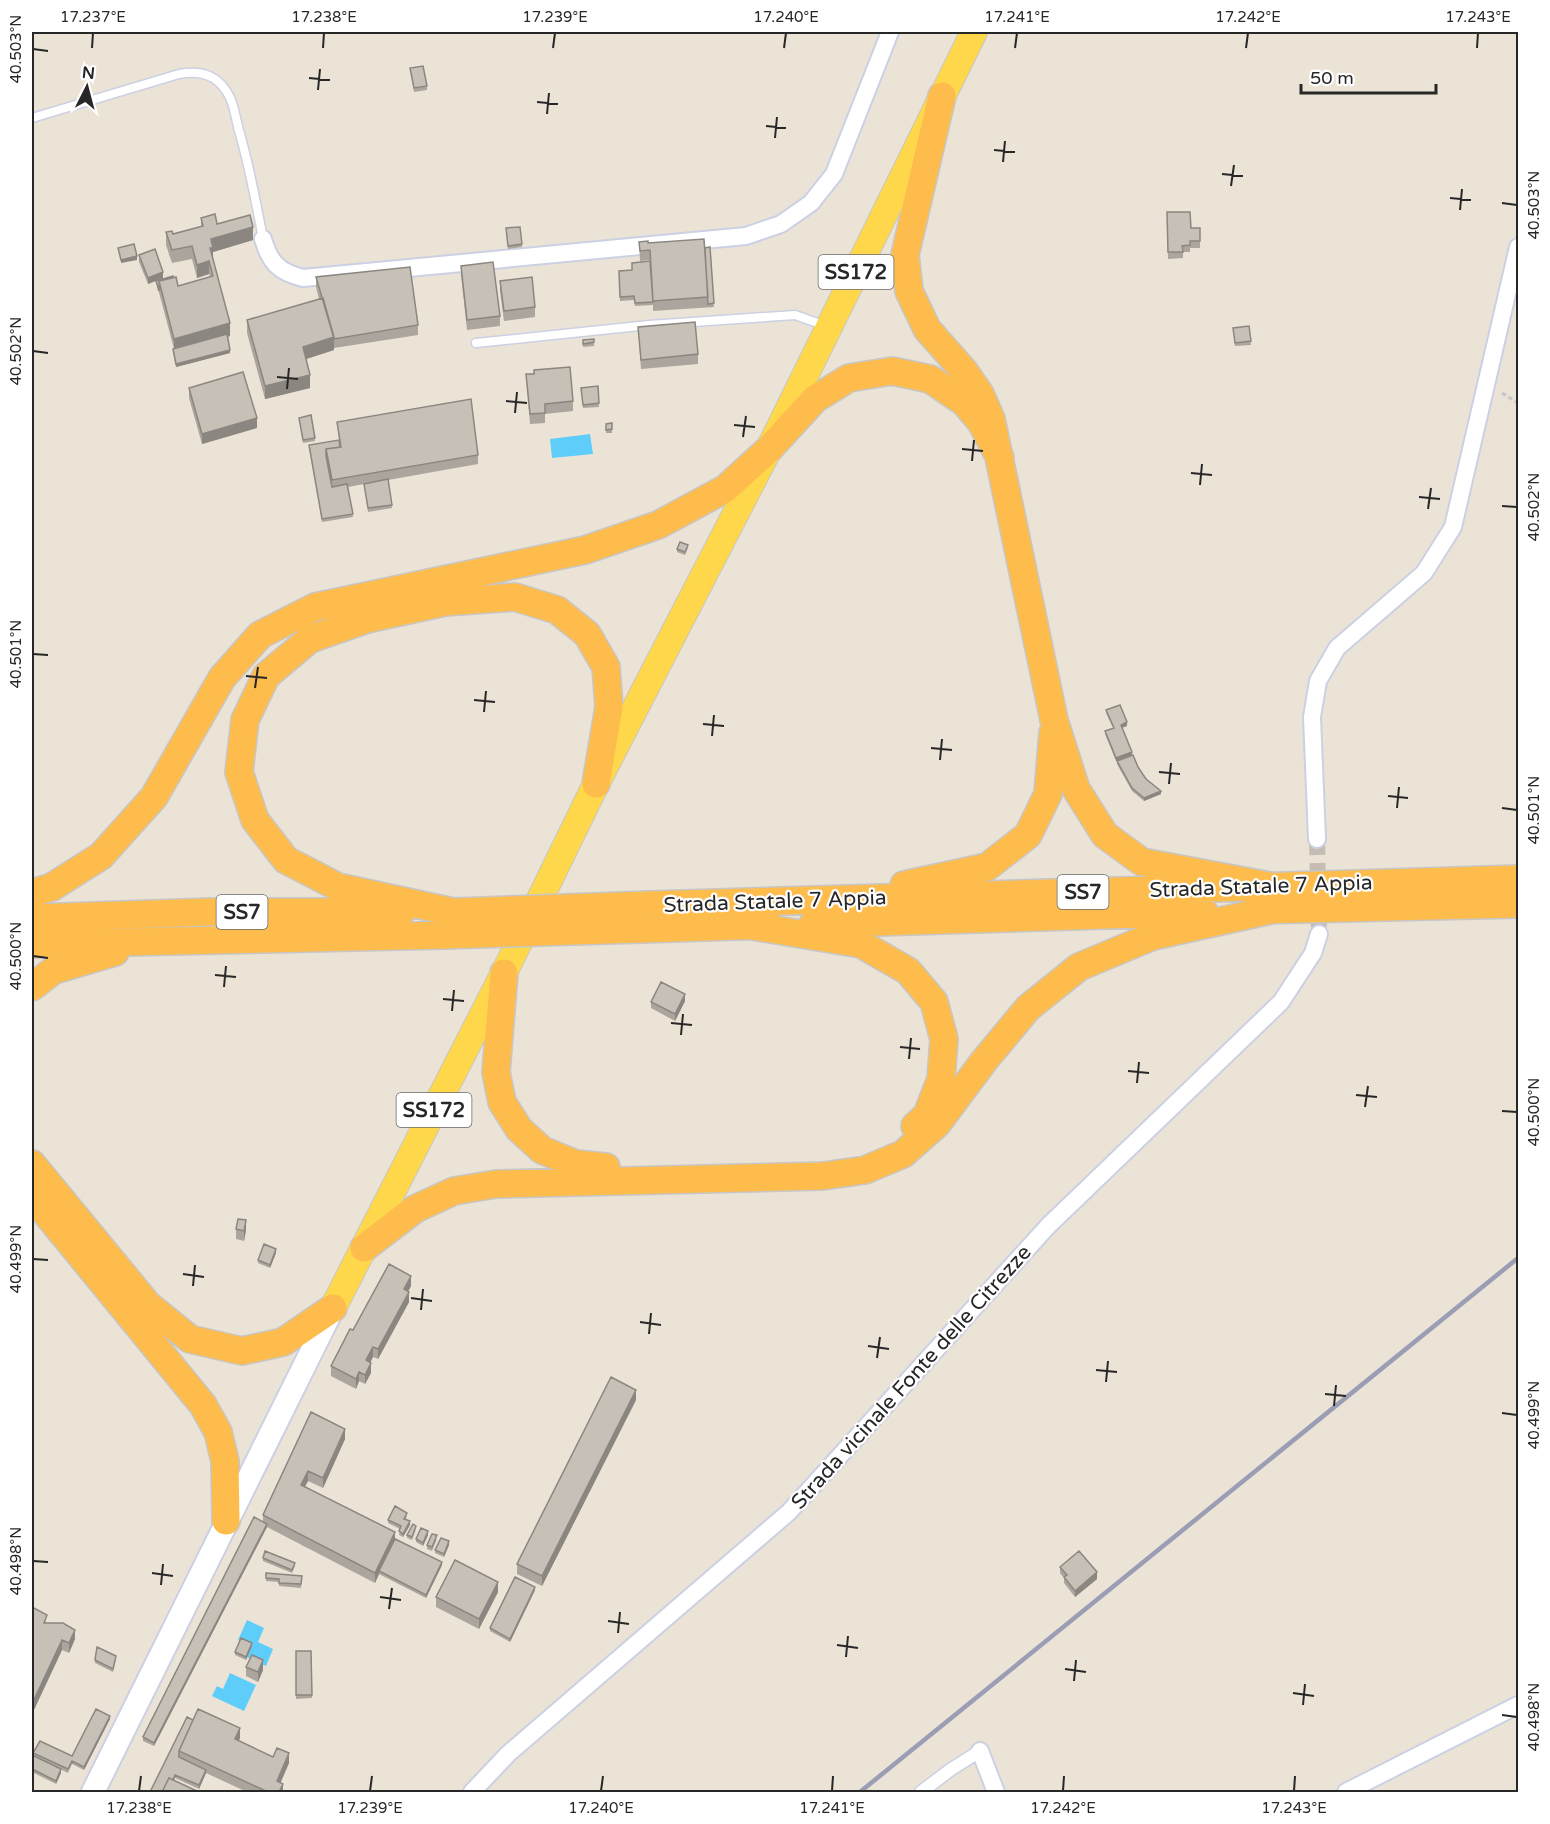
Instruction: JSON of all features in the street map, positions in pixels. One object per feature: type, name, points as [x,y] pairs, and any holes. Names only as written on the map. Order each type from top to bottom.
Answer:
[{"type":"highway","points":[[942,96],[904,255],[909,291],[927,329],[964,371],[980,394],[991,418],[1054,720],[1076,789],[1105,835],[1142,862],[1270,898]]},
{"type":"highway","points":[[32,893],[52,887],[101,856],[154,797],[222,678],[260,635],[315,607],[585,550],[658,525],[724,489],[769,449],[815,399],[849,378],[892,371],[930,379],[964,402],[981,422],[1000,458]]},
{"type":"highway","points":[[449,923],[338,887],[286,860],[255,820],[239,772],[245,720],[266,676],[310,639],[367,619],[445,602],[515,597],[557,610],[587,634],[606,667],[609,706],[596,784]]},
{"type":"highway","points":[[839,899],[987,867],[1028,835],[1048,794],[1054,720]]},
{"type":"highway","name":"Strada Statale 7 Appia","points":[[645,917],[753,926],[1270,898],[1518,879]]},
{"type":"highway","points":[[364,1248],[415,1209],[454,1191],[496,1184],[823,1176],[865,1170],[903,1154],[937,1124],[984,1061],[1028,1008],[1079,967],[1153,936],[1270,898]]},
{"type":"highway","name":"Strada Statale 7 Appia","points":[[32,944],[149,942],[449,923],[645,917],[839,899],[1270,898],[1518,904]]},
{"type":"highway","name":"Strada Statale 7 Appia","points":[[32,918],[210,912],[449,923]]},
{"type":"highway","points":[[504,973],[496,1072],[502,1102],[519,1129],[542,1150],[576,1164],[614,1168],[736,1167],[821,1164],[862,1159],[896,1144],[927,1114],[941,1079],[944,1039],[934,1002],[908,971],[861,944],[753,926]]},
{"type":"highway","points":[[32,987],[54,970],[149,942]]},
{"type":"highway","points":[[32,1164],[148,1305],[190,1339],[242,1351],[283,1342],[333,1308]]},
{"type":"highway","points":[[32,1196],[203,1405],[218,1432],[225,1461],[226,1521]]},
{"type":"main road","name":"SS172","points":[[93,1792],[226,1521],[504,973],[596,784],[769,449],[974,32]]},
{"type":"street","points":[[263,240],[267,254],[276,266],[288,274],[303,279],[746,236],[781,224],[811,203],[834,174],[890,32]]},
{"type":"street","points":[[1317,839],[1312,717],[1318,681],[1337,648],[1424,573],[1454,527],[1518,247]]},
{"type":"street","name":"Strada vicinale Fonte delle Citrezze","points":[[477,1791],[508,1755],[789,1512],[1048,1226],[1281,1002],[1313,953],[1318,934]]},
{"type":"street","points":[[1346,1792],[1518,1705]]},
{"type":"street","points":[[921,1792],[980,1751],[996,1792]]},
{"type":"lane","points":[[32,118],[179,74],[191,72],[204,74],[216,80],[225,88],[231,100],[250,169],[263,240]]},
{"type":"lane","points":[[476,343],[649,325],[795,315],[829,327]]},
{"type":"water","points":[[590,434],[593,454],[552,458],[550,439]]},
{"type":"water","points":[[247,1620],[264,1628],[258,1642],[273,1649],[266,1666],[247,1657],[251,1646],[238,1640]]},
{"type":"water","points":[[230,1673],[256,1685],[244,1711],[212,1696],[217,1686],[223,1689]]},
{"type":"building","points":[[423,66],[427,86],[414,88],[410,68]]},
{"type":"building","points":[[1167,212],[1190,212],[1191,228],[1200,228],[1200,241],[1190,241],[1190,245],[1182,246],[1183,252],[1168,252]]},
{"type":"building","points":[[215,214],[217,224],[250,215],[253,227],[211,239],[213,248],[210,248],[230,323],[174,339],[159,281],[176,277],[178,286],[213,276],[209,261],[197,265],[192,246],[172,250],[166,232],[172,231],[173,234],[203,226],[201,218]]},
{"type":"building","points":[[520,227],[522,244],[508,246],[506,228]]},
{"type":"building","points":[[704,239],[708,297],[653,301],[650,250],[640,251],[639,242]]},
{"type":"building","points":[[134,244],[137,256],[121,260],[118,248]]},
{"type":"building","points":[[710,247],[714,303],[708,304],[705,248]]},
{"type":"building","points":[[155,249],[163,272],[148,278],[139,255]]},
{"type":"building","points":[[650,261],[653,302],[635,303],[634,296],[620,297],[619,271],[632,270],[632,263]]},
{"type":"building","points":[[493,262],[500,316],[467,320],[461,266]]},
{"type":"building","points":[[410,267],[418,325],[334,339],[316,277]]},
{"type":"building","points":[[173,276],[173,278],[159,281],[159,291],[156,281]]},
{"type":"building","points":[[532,277],[535,307],[504,311],[500,281]]},
{"type":"building","points":[[323,298],[334,337],[303,347],[310,375],[265,386],[247,320]]},
{"type":"building","points":[[695,322],[698,354],[641,360],[638,327]]},
{"type":"building","points":[[1249,326],[1251,341],[1235,343],[1233,328]]},
{"type":"building","points":[[227,334],[230,350],[176,364],[173,349]]},
{"type":"building","points":[[594,339],[594,342],[583,344],[583,340]]},
{"type":"building","points":[[570,367],[573,401],[545,404],[545,413],[530,414],[526,374],[534,374],[534,370]]},
{"type":"building","points":[[243,372],[257,418],[202,434],[189,388]]},
{"type":"building","points":[[598,386],[599,403],[583,405],[581,388]]},
{"type":"building","points":[[471,399],[478,455],[332,480],[326,449],[341,447],[337,422]]},
{"type":"building","points":[[311,415],[315,438],[303,440],[299,418]]},
{"type":"building","points":[[612,423],[612,429],[606,430],[606,424]]},
{"type":"building","points":[[339,440],[340,447],[326,449],[326,456],[332,487],[347,484],[353,514],[322,519],[309,445]]},
{"type":"building","points":[[388,479],[392,505],[368,508],[364,484]]},
{"type":"building","points":[[680,542],[688,545],[685,552],[677,549]]},
{"type":"building","points":[[1120,705],[1127,722],[1121,725],[1132,752],[1116,758],[1105,731],[1114,728],[1106,710]]},
{"type":"building","points":[[1133,755],[1146,779],[1161,791],[1144,798],[1132,788],[1117,761]]},
{"type":"building","points":[[661,982],[685,994],[675,1014],[651,1002]]},
{"type":"building","points":[[238,1219],[246,1220],[244,1231],[236,1229]]},
{"type":"building","points":[[264,1244],[276,1249],[270,1265],[258,1260]]},
{"type":"building","points":[[389,1264],[411,1276],[404,1289],[409,1292],[378,1349],[373,1347],[366,1360],[371,1363],[365,1375],[359,1372],[356,1379],[331,1366]]},
{"type":"building","points":[[611,1377],[636,1390],[542,1576],[517,1564]]},
{"type":"building","points":[[311,1412],[345,1429],[323,1478],[308,1471],[301,1485],[395,1532],[375,1573],[263,1515]]},
{"type":"building","points":[[395,1506],[407,1513],[404,1519],[410,1521],[403,1534],[399,1531],[401,1526],[388,1520]]},
{"type":"building","points":[[254,1517],[267,1524],[154,1743],[143,1737]]},
{"type":"building","points":[[413,1524],[416,1526],[412,1537],[407,1535]]},
{"type":"building","points":[[421,1528],[428,1531],[423,1543],[416,1539]]},
{"type":"building","points":[[432,1534],[437,1535],[432,1547],[427,1545]]},
{"type":"building","points":[[441,1538],[449,1541],[444,1554],[435,1550]]},
{"type":"building","points":[[395,1539],[442,1562],[426,1595],[379,1571]]},
{"type":"building","points":[[265,1551],[295,1563],[292,1570],[263,1558]]},
{"type":"building","points":[[1079,1551],[1097,1572],[1075,1591],[1064,1577],[1067,1575],[1060,1567]]},
{"type":"building","points":[[455,1560],[498,1582],[479,1619],[436,1597]]},
{"type":"building","points":[[266,1573],[302,1576],[301,1584],[279,1583],[279,1579],[266,1578]]},
{"type":"building","points":[[515,1577],[535,1587],[510,1639],[490,1628]]},
{"type":"building","points":[[32,1607],[47,1615],[44,1623],[63,1623],[75,1630],[69,1643],[62,1640],[32,1704]]},
{"type":"building","points":[[241,1638],[252,1643],[246,1657],[235,1652]]},
{"type":"building","points":[[97,1647],[116,1656],[113,1669],[95,1660]]},
{"type":"building","points":[[296,1651],[311,1651],[312,1695],[296,1695]]},
{"type":"building","points":[[252,1655],[263,1660],[258,1672],[246,1667]]},
{"type":"building","points":[[96,1709],[110,1716],[84,1767],[72,1761],[68,1769],[33,1753],[40,1741],[72,1756]]},
{"type":"building","points":[[198,1709],[240,1728],[235,1739],[273,1757],[277,1748],[289,1753],[277,1781],[283,1784],[279,1792],[268,1792],[179,1751]]},
{"type":"building","points":[[187,1717],[193,1720],[179,1751],[179,1757],[206,1770],[199,1785],[175,1775],[173,1780],[169,1778],[162,1792],[150,1792]]},
{"type":"building","points":[[32,1755],[61,1769],[56,1781],[32,1769]]},
{"type":"building","points":[[169,1778],[199,1792],[162,1792]]},
{"type":"tunnel","points":[[1317,839],[1319,934]]},
{"type":"railway","points":[[860,1792],[1518,1258]]}]
